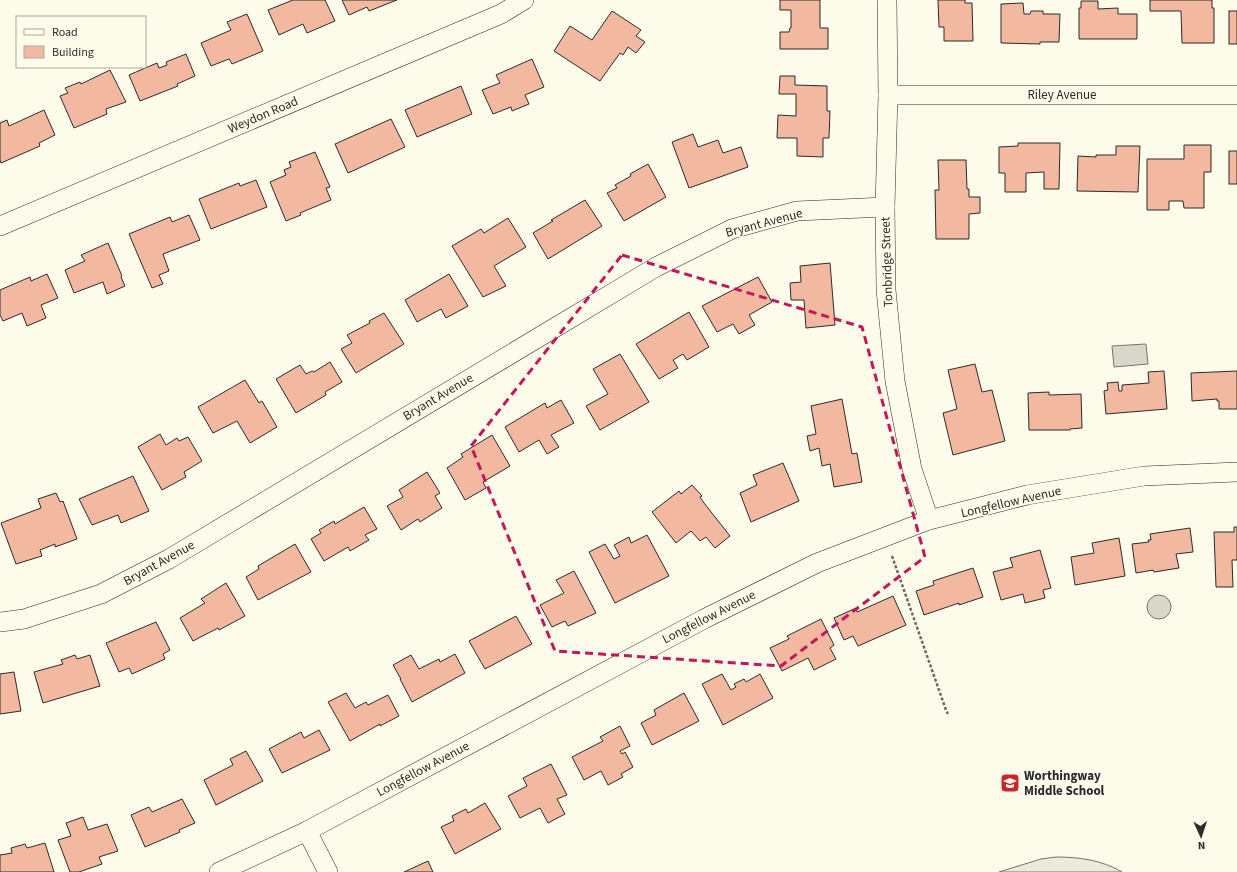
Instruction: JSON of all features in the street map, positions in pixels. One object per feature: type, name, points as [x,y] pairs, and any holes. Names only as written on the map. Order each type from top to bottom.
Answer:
[{"type":"street","name":"Weydon Road","points":[[0,226],[501,14],[524,0]]},
{"type":"street","name":"Tonbridge Street","points":[[887,0],[888,95],[885,207],[886,290],[895,381],[912,469],[929,520]]},
{"type":"street","name":"Riley Avenue","points":[[888,95],[1237,95]]},
{"type":"street","name":"Bryant Avenue","points":[[0,622],[24,619],[101,594],[169,559],[656,267],[732,229],[797,211],[885,207]]},
{"type":"street","name":"Longfellow Avenue","points":[[219,872],[306,831],[704,619],[818,564],[929,520],[1027,495],[1136,478],[1237,472]]},
{"type":"street","points":[[306,831],[328,872]]},
{"type":"path","points":[[891,554],[948,714]]},
{"type":"highlighted area","points":[[622,255],[862,327],[925,557],[781,666],[555,651],[471,446]]},
{"type":"shaded area","points":[[1146,344],[1148,364],[1114,367],[1112,346]]},
{"type":"shaded area","points":[[1159,595],[1167,599],[1171,607],[1167,615],[1159,619],[1151,615],[1147,607],[1151,599]]},
{"type":"shaded area","points":[[1056,857],[1090,860],[1122,872],[999,872],[1041,859]]},
{"type":"building","points":[[293,0],[325,0],[335,21],[307,33],[303,24],[279,35],[268,10]]},
{"type":"building","points":[[342,0],[397,0],[369,11],[367,7],[349,15]]},
{"type":"building","points":[[780,0],[820,0],[820,28],[828,28],[828,49],[780,49],[780,32],[789,32],[791,28],[791,10],[780,10]]},
{"type":"building","points":[[938,0],[965,0],[965,3],[972,3],[973,41],[944,41],[944,27],[939,27]]},
{"type":"building","points":[[1150,0],[1212,0],[1212,8],[1214,8],[1214,43],[1182,43],[1181,11],[1150,11]]},
{"type":"building","points":[[1081,1],[1098,1],[1098,9],[1118,8],[1118,14],[1137,14],[1137,39],[1079,39],[1079,8],[1081,8]]},
{"type":"building","points":[[1023,3],[1024,14],[1030,14],[1031,11],[1043,11],[1043,14],[1060,14],[1059,42],[1040,42],[1040,44],[1001,43],[1001,4]]},
{"type":"building","points":[[612,11],[641,30],[636,36],[645,42],[636,53],[628,47],[623,55],[620,53],[600,81],[554,51],[570,26],[592,40]]},
{"type":"building","points":[[1229,11],[1237,11],[1237,44],[1229,44]]},
{"type":"building","points":[[247,14],[263,51],[232,64],[229,59],[211,66],[201,43],[231,30],[227,22]]},
{"type":"building","points":[[186,54],[195,76],[177,84],[178,86],[140,101],[129,75],[157,63],[159,68],[167,65],[166,62]]},
{"type":"building","points":[[532,59],[544,87],[525,95],[529,104],[512,111],[511,107],[493,114],[482,90],[500,83],[496,75]]},
{"type":"building","points":[[110,70],[126,102],[106,109],[107,114],[74,128],[60,96],[68,93],[65,88],[80,82],[81,84]]},
{"type":"building","points":[[780,76],[795,76],[795,85],[827,86],[827,111],[830,111],[829,138],[823,138],[823,157],[797,156],[797,138],[777,138],[778,115],[796,116],[796,94],[779,94]]},
{"type":"building","points":[[461,86],[472,114],[417,137],[405,110]]},
{"type":"building","points":[[44,110],[55,135],[39,143],[40,146],[1,163],[0,123],[7,120],[9,126]]},
{"type":"building","points":[[391,119],[405,147],[348,173],[335,144]]},
{"type":"building","points":[[693,134],[698,147],[718,140],[723,153],[741,147],[748,167],[689,188],[672,142]]},
{"type":"building","points":[[1018,143],[1060,143],[1059,189],[1044,189],[1044,172],[1026,173],[1026,192],[1005,192],[1005,173],[999,173],[999,147],[1018,146]]},
{"type":"building","points":[[1184,145],[1211,145],[1211,172],[1204,172],[1204,208],[1184,208],[1183,201],[1169,201],[1169,210],[1147,210],[1147,159],[1184,159]]},
{"type":"building","points":[[1116,146],[1140,146],[1138,192],[1077,191],[1078,156],[1096,157],[1096,155],[1116,155]]},
{"type":"building","points":[[1229,151],[1237,151],[1237,184],[1229,184]]},
{"type":"building","points":[[315,152],[330,187],[326,188],[331,200],[300,213],[301,215],[286,221],[270,182],[286,175],[284,170],[291,167],[289,162]]},
{"type":"building","points":[[938,160],[966,160],[967,189],[969,189],[969,197],[980,197],[980,213],[969,214],[969,239],[936,239],[935,190],[939,190]]},
{"type":"building","points":[[648,164],[666,197],[624,221],[607,193],[617,188],[615,185],[631,176],[630,174]]},
{"type":"building","points":[[256,180],[267,207],[211,229],[199,199],[239,183],[240,186]]},
{"type":"building","points":[[585,200],[602,226],[548,259],[533,233],[553,221],[551,220]]},
{"type":"building","points":[[189,215],[200,240],[163,254],[169,271],[159,275],[163,284],[152,288],[129,234],[170,217],[172,222]]},
{"type":"building","points":[[508,218],[526,247],[494,266],[506,286],[483,297],[452,246],[481,229],[484,233]]},
{"type":"building","points":[[108,243],[125,286],[107,294],[103,282],[74,293],[65,270],[85,261],[81,255]]},
{"type":"building","points":[[830,263],[835,325],[806,328],[804,300],[791,300],[790,283],[801,282],[800,266]]},
{"type":"building","points":[[47,274],[58,298],[41,305],[46,318],[27,326],[22,313],[3,321],[0,315],[0,290],[30,277],[31,281]]},
{"type":"building","points":[[449,274],[468,306],[446,318],[441,309],[417,322],[405,300]]},
{"type":"building","points":[[758,277],[772,302],[749,315],[755,325],[739,334],[733,324],[717,332],[702,306]]},
{"type":"building","points":[[689,312],[709,347],[687,360],[683,354],[673,360],[678,368],[659,379],[636,344]]},
{"type":"building","points":[[384,313],[404,344],[356,373],[341,349],[352,343],[347,335],[370,323],[369,321]]},
{"type":"building","points":[[620,354],[649,402],[600,430],[586,406],[608,394],[593,369]]},
{"type":"building","points":[[330,362],[342,382],[325,392],[326,395],[296,413],[276,379],[300,365],[306,374],[312,371],[314,372]]},
{"type":"building","points":[[975,364],[982,392],[992,390],[1005,441],[953,455],[943,413],[957,409],[948,370]]},
{"type":"building","points":[[1164,371],[1167,409],[1106,414],[1104,391],[1108,390],[1107,383],[1118,382],[1119,391],[1122,391],[1122,385],[1149,383],[1148,372]]},
{"type":"building","points":[[1237,371],[1237,409],[1219,409],[1219,401],[1217,401],[1217,399],[1192,401],[1191,373]]},
{"type":"building","points":[[245,380],[259,403],[262,401],[277,427],[250,443],[237,421],[213,433],[198,407]]},
{"type":"building","points":[[1049,392],[1049,395],[1081,394],[1082,428],[1070,430],[1029,430],[1028,393]]},
{"type":"building","points":[[842,399],[852,454],[857,453],[862,482],[834,487],[830,464],[822,466],[819,448],[810,451],[807,436],[816,434],[811,406]]},
{"type":"building","points":[[561,400],[574,423],[551,435],[559,447],[547,454],[539,440],[519,452],[505,427],[545,403],[547,408]]},
{"type":"building","points":[[160,434],[166,445],[177,438],[179,441],[188,437],[202,461],[184,472],[186,477],[162,490],[138,447]]},
{"type":"building","points":[[492,435],[510,466],[483,482],[486,488],[465,500],[447,468],[463,457],[461,454]]},
{"type":"building","points":[[783,463],[799,501],[751,522],[740,493],[757,485],[753,475]]},
{"type":"building","points":[[427,472],[440,493],[435,496],[442,508],[420,522],[418,519],[401,530],[387,506],[403,497],[399,490]]},
{"type":"building","points":[[133,476],[149,511],[121,523],[118,515],[92,525],[79,499]]},
{"type":"building","points":[[692,485],[702,496],[700,497],[704,503],[730,536],[715,548],[706,537],[700,541],[691,531],[676,543],[652,512],[679,491],[681,494]]},
{"type":"building","points":[[56,493],[60,502],[63,501],[77,539],[55,547],[55,544],[40,550],[42,556],[16,564],[1,523],[41,508],[38,499]]},
{"type":"building","points":[[364,507],[377,529],[365,535],[369,540],[350,551],[348,547],[324,561],[311,539],[321,533],[319,530],[334,521],[335,524]]},
{"type":"building","points":[[1234,527],[1237,527],[1237,560],[1232,560],[1233,587],[1216,587],[1214,532],[1234,532]]},
{"type":"building","points":[[1190,528],[1193,552],[1176,554],[1179,568],[1136,573],[1132,544],[1149,542],[1148,540],[1151,540],[1150,534]]},
{"type":"building","points":[[647,535],[669,576],[615,603],[589,552],[605,544],[614,559],[620,556],[614,545],[629,537],[631,543]]},
{"type":"building","points":[[1119,538],[1125,576],[1075,585],[1071,557],[1094,553],[1092,543]]},
{"type":"building","points":[[295,544],[311,572],[258,600],[246,577],[259,569],[258,566]]},
{"type":"building","points":[[1040,550],[1051,588],[1043,590],[1045,598],[1025,603],[1023,594],[1001,600],[993,572],[1013,567],[1010,558]]},
{"type":"building","points":[[973,568],[983,597],[959,605],[959,603],[924,615],[916,591],[934,585],[933,581]]},
{"type":"building","points":[[574,571],[596,613],[568,626],[565,621],[552,627],[540,605],[564,593],[556,580]]},
{"type":"building","points":[[226,583],[245,616],[219,630],[218,628],[193,641],[180,618],[205,603],[201,599]]},
{"type":"building","points":[[893,596],[906,625],[858,646],[853,636],[844,640],[834,618],[856,608],[857,612]]},
{"type":"building","points":[[516,616],[532,644],[485,669],[469,641]]},
{"type":"building","points":[[821,619],[834,645],[830,648],[836,659],[814,670],[808,658],[782,671],[770,648],[789,639],[787,636]]},
{"type":"building","points":[[156,622],[170,650],[163,654],[165,659],[132,674],[129,668],[119,672],[106,643]]},
{"type":"building","points":[[455,654],[465,673],[412,702],[393,665],[411,655],[419,669],[439,659],[440,662]]},
{"type":"building","points":[[75,655],[77,659],[90,655],[100,686],[43,703],[34,672],[63,664],[61,660]]},
{"type":"building","points":[[14,672],[21,711],[0,714],[0,674]]},
{"type":"building","points":[[722,674],[731,690],[736,687],[734,684],[744,679],[746,682],[760,674],[773,698],[723,725],[702,684]]},
{"type":"building","points":[[346,693],[355,708],[366,702],[368,705],[388,695],[399,716],[380,726],[380,724],[350,741],[328,702]]},
{"type":"building","points":[[684,693],[699,721],[652,745],[641,723],[656,715],[654,710]]},
{"type":"building","points":[[620,726],[630,746],[620,751],[622,754],[625,752],[633,767],[621,774],[623,777],[608,785],[601,771],[584,780],[572,757],[603,741],[600,737]]},
{"type":"building","points":[[319,730],[330,750],[282,773],[269,749],[301,732],[304,738]]},
{"type":"building","points":[[246,751],[263,781],[216,805],[204,780],[233,765],[230,759]]},
{"type":"building","points":[[551,764],[567,795],[557,799],[565,814],[548,823],[540,808],[520,818],[508,796],[527,786],[523,778]]},
{"type":"building","points":[[182,799],[195,823],[179,830],[180,832],[145,847],[131,815],[149,807],[152,812]]},
{"type":"building","points":[[485,803],[501,829],[455,854],[441,827],[454,821],[452,816],[466,809],[468,813]]},
{"type":"building","points":[[83,817],[88,830],[107,824],[118,851],[99,857],[102,864],[79,872],[70,872],[58,840],[71,836],[66,823]]},
{"type":"building","points":[[45,843],[54,872],[0,872],[0,855],[12,853],[11,848],[25,844],[27,848]]},
{"type":"building","points":[[428,861],[433,872],[404,872]]},
{"type":"place","name":"Worthingway Middle School","points":[[1010,783]]}]
